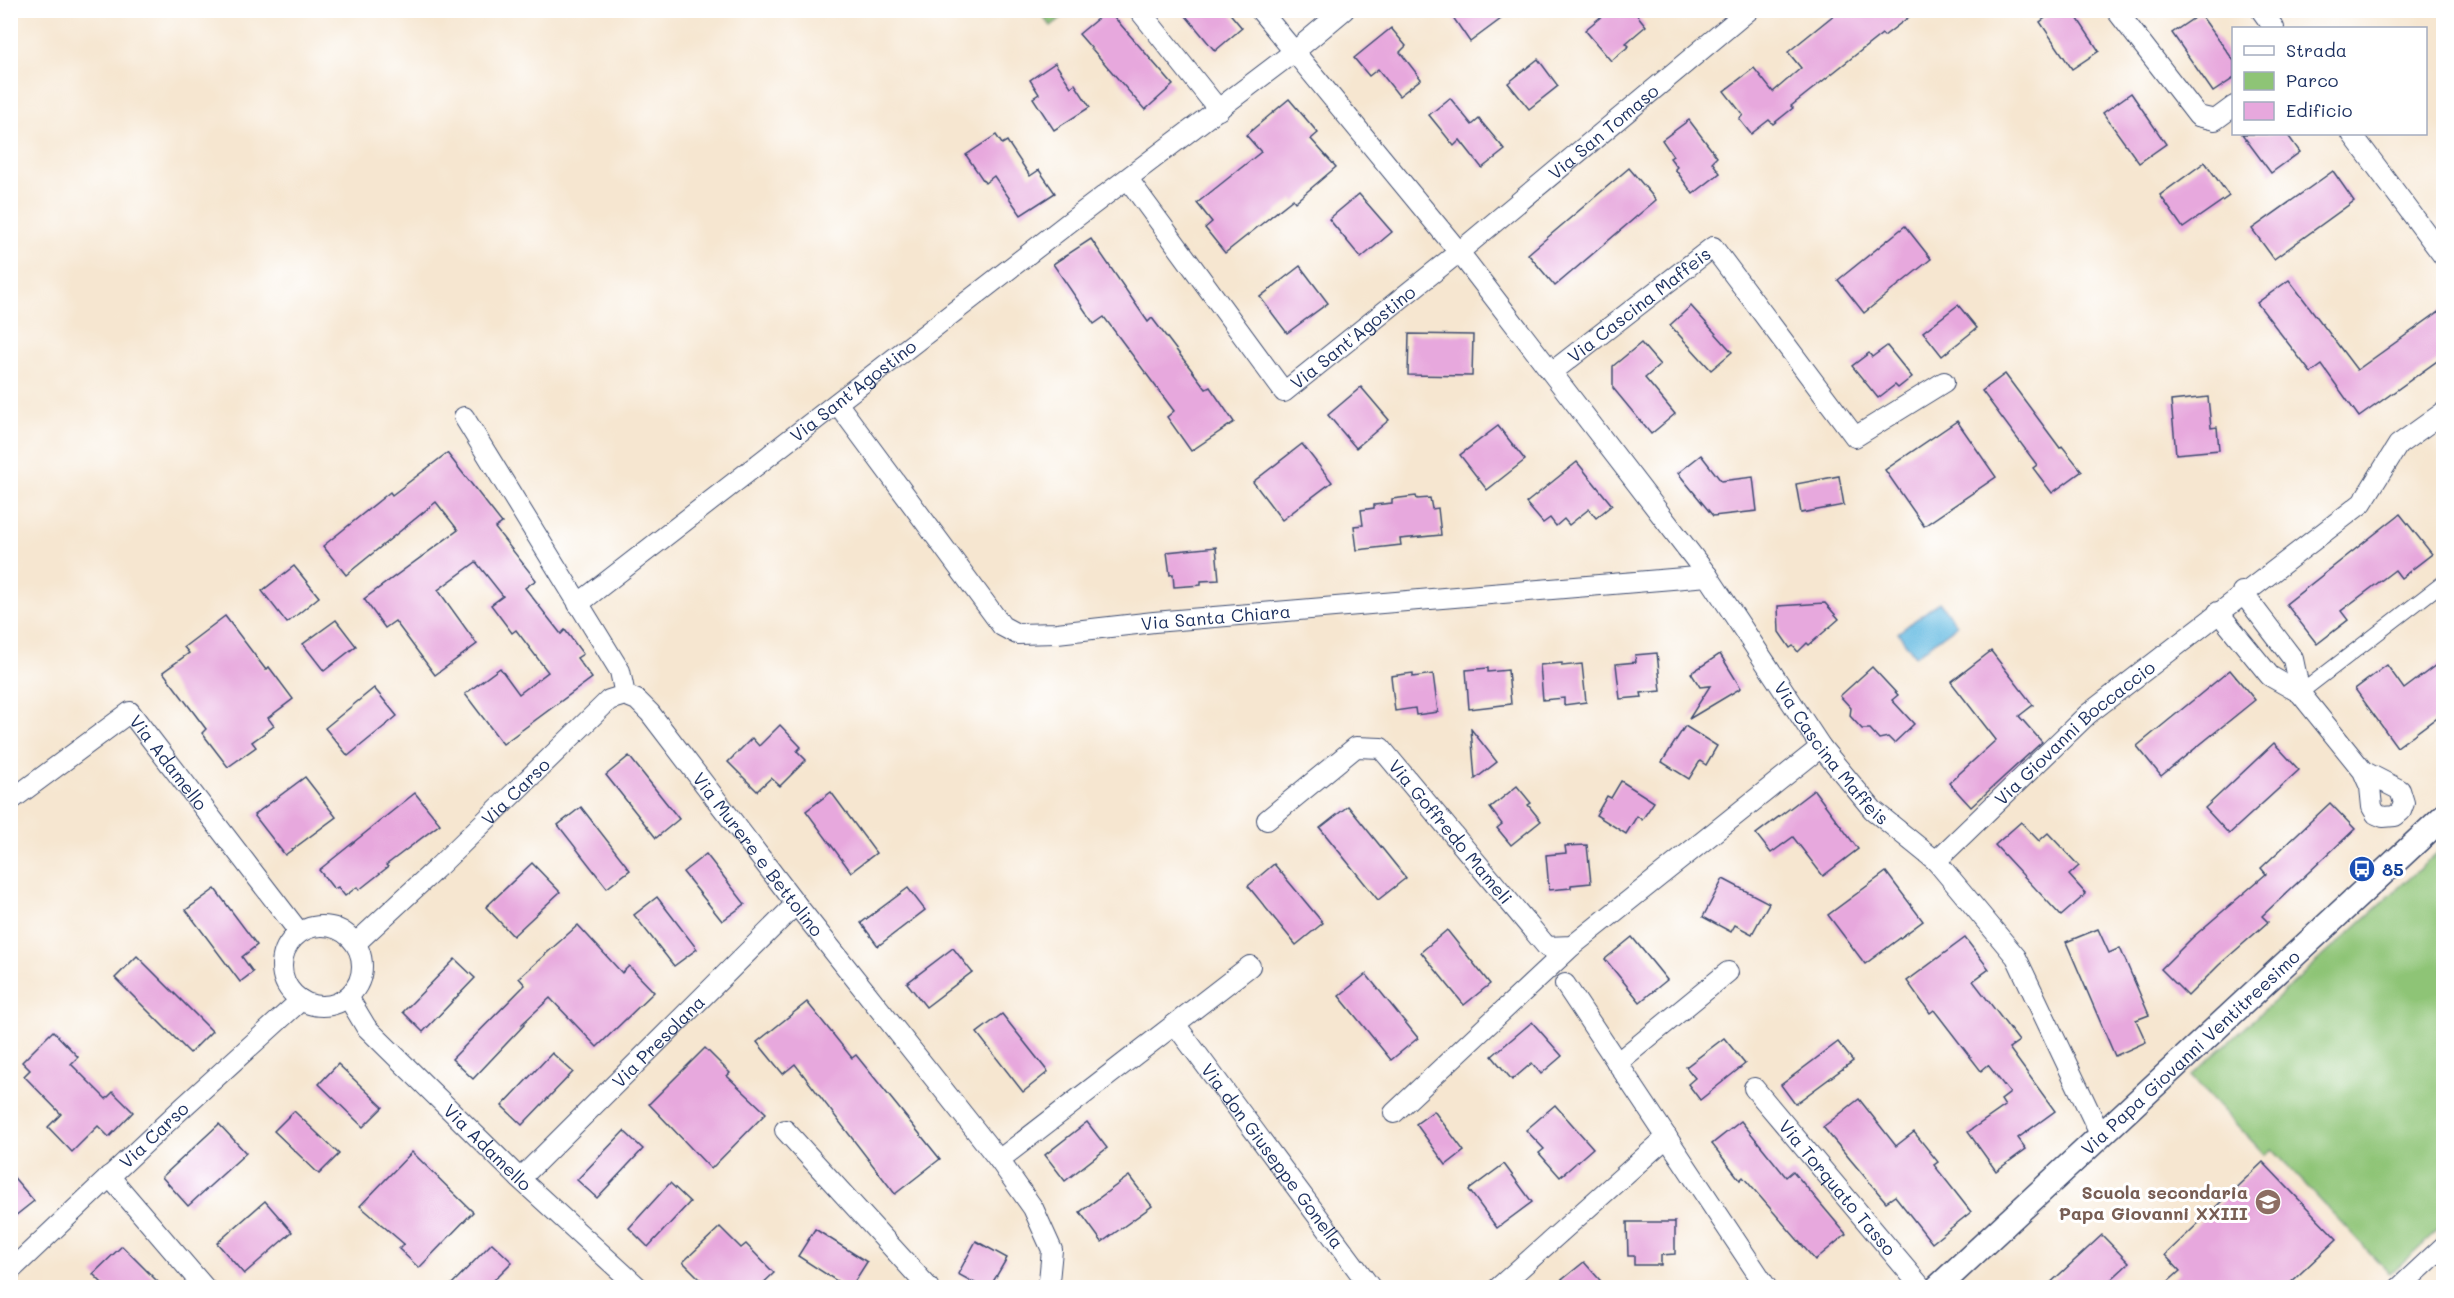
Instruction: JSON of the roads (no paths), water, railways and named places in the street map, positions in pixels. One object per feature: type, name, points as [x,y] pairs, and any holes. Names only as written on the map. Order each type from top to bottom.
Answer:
[{"type":"street","points":[[1139,10],[1219,110]]},
{"type":"street","name":"Via Cascina Maffeis","points":[[1260,10],[1459,252],[1708,576],[1821,747],[1873,810],[1936,861],[2016,957],[2100,1134]]},
{"type":"street","points":[[1295,51],[1344,10]]},
{"type":"street","name":"Via San Tomaso","points":[[1459,252],[1749,10]]},
{"type":"street","points":[[2116,10],[2198,116],[2215,120],[2232,107]]},
{"type":"street","points":[[2261,10],[2273,27]]},
{"type":"street","name":"Via Sant'Agostino","points":[[578,604],[1071,221],[1295,51]]},
{"type":"street","points":[[2353,135],[2444,257]]},
{"type":"street","name":"Via Sant'Agostino","points":[[1128,180],[1284,392],[1459,252]]},
{"type":"street","name":"Via Cascina Maffeis","points":[[1552,372],[1713,247],[1855,437],[1944,382]]},
{"type":"street","name":"Via Santa Chiara","points":[[837,403],[1002,626],[1017,634],[1057,633],[1154,622],[1708,576]]},
{"type":"street","name":"Via Giovanni Boccaccio","points":[[1936,861],[2088,714],[2242,592],[2362,503],[2398,445],[2444,412]]},
{"type":"street","points":[[464,417],[620,671],[625,695]]},
{"type":"street","points":[[2300,693],[2444,582]]},
{"type":"street","points":[[2242,592],[2293,659],[2300,693]]},
{"type":"street","points":[[2218,612],[2270,676],[2300,693],[2363,771]]},
{"type":"street","name":"Via Murere e Bettolino","points":[[625,695],[637,700],[650,713],[796,904],[999,1160],[1033,1208],[1052,1250],[1049,1281],[1045,1287]]},
{"type":"street","name":"Via Carso","points":[[356,943],[438,867],[609,700],[625,695]]},
{"type":"street","name":"Via Adamello","points":[[10,801],[130,712],[298,932]]},
{"type":"street","name":"Via Goffredo Mameli","points":[[1267,820],[1356,747],[1381,748],[1547,947],[1572,946]]},
{"type":"street","points":[[1394,1113],[1572,946],[1821,747]]},
{"type":"street","name":"Via Papa Giovanni Ventitreesimo","points":[[1938,1287],[2444,816]]},
{"type":"street","name":"Via Presolana","points":[[520,1179],[796,904]]},
{"type":"street","points":[[329,926],[347,933],[356,943],[363,965],[356,988],[348,997],[337,1004],[312,1005],[291,992],[284,980],[281,967],[286,948],[298,932],[310,927],[329,926]]},
{"type":"street","points":[[999,1160],[1250,966]]},
{"type":"street","points":[[1617,1063],[1728,972]]},
{"type":"street","points":[[1565,984],[1767,1287]]},
{"type":"street","name":"Via Adamello","points":[[348,997],[366,1027],[520,1179],[639,1287]]},
{"type":"street","name":"Via Carso","points":[[10,1271],[109,1176],[301,1000]]},
{"type":"street","name":"Via don Giuseppe Gonella","points":[[1175,1024],[1371,1287]]},
{"type":"street","name":"Via Torquato Tasso","points":[[1754,1088],[1922,1287]]},
{"type":"street","points":[[785,1130],[929,1287]]},
{"type":"street","points":[[1498,1287],[1667,1137]]},
{"type":"street","points":[[109,1176],[205,1287]]},
{"type":"street","points":[[2399,1287],[2444,1246]]},
{"type":"water","points":[[1939,602],[1957,625],[1915,656],[1898,633]]},
{"type":"place","name":"85","points":[[2362,869]]},
{"type":"place","name":"Scuola secondaria Papa Giovanni XXIII","points":[[2268,1202]]}]
